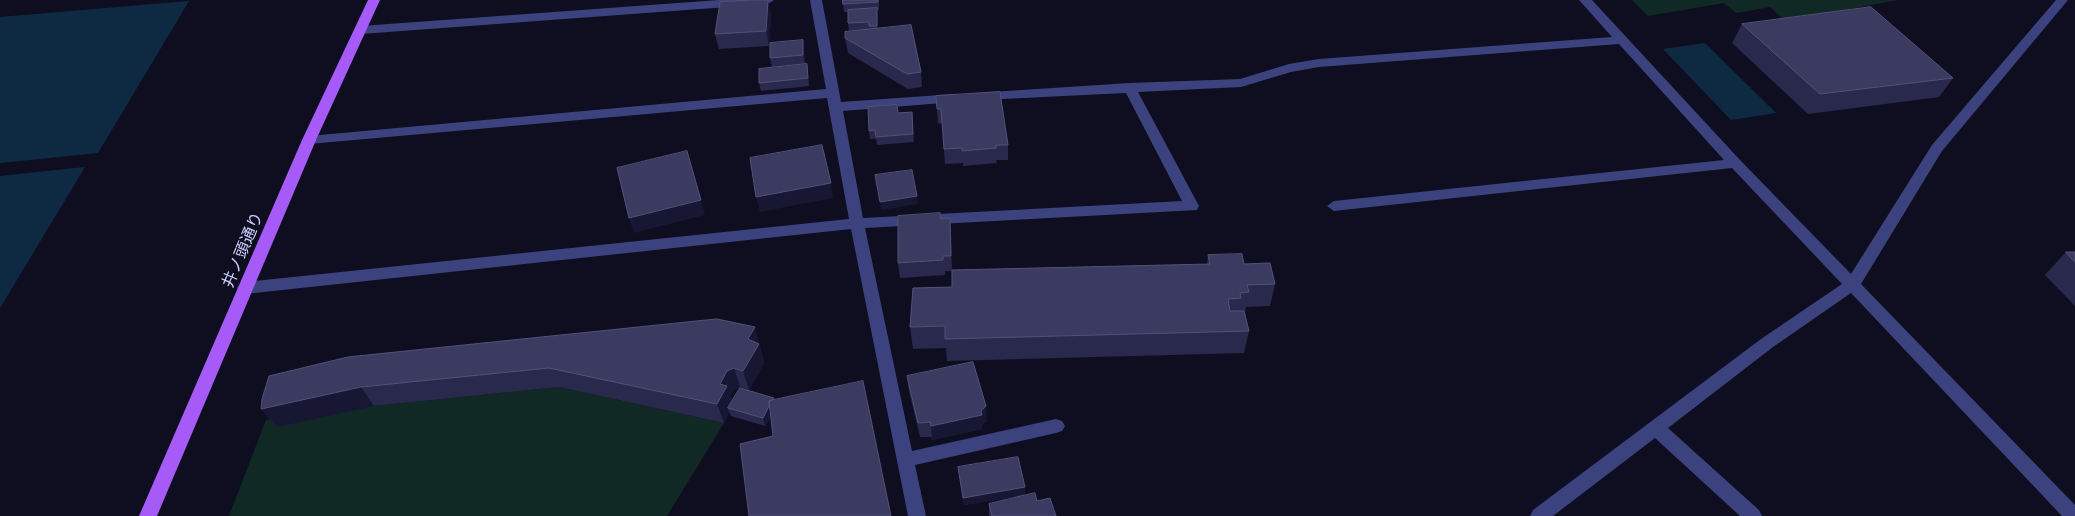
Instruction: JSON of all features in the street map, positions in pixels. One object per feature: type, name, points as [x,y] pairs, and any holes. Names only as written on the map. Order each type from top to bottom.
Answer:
[{"type":"main road","name":"井ノ頭通り","points":[[148,516],[309,140],[374,0]]},
{"type":"street","points":[[361,30],[768,0]]},
{"type":"street","points":[[816,0],[857,224],[917,516]]},
{"type":"street","points":[[1584,0],[1735,163],[2074,516]]},
{"type":"street","points":[[1539,516],[1767,342],[1853,284],[1937,148],[2062,0]]},
{"type":"street","points":[[309,140],[833,100],[1241,83],[1289,68],[1319,63],[1621,40]]},
{"type":"street","points":[[245,288],[829,225],[1192,206],[1129,88]]},
{"type":"street","points":[[1334,206],[1735,163]]},
{"type":"street","points":[[906,460],[1056,426]]},
{"type":"street","points":[[1656,428],[1753,516]]},
{"type":"green space","points":[[1632,0],[1898,0],[1785,21],[1770,7],[1736,13],[1724,3],[1648,16]]},
{"type":"green space","points":[[559,387],[724,423],[667,516],[229,516],[266,420],[277,418],[277,427],[374,406]]},
{"type":"water","points":[[189,1],[98,153],[0,163],[0,17]]},
{"type":"water","points":[[1705,43],[1776,113],[1731,120],[1663,49]]},
{"type":"water","points":[[85,167],[0,308],[0,176]]},
{"type":"building","points":[[768,0],[766,31],[715,34],[720,2]]},
{"type":"building","points":[[843,0],[878,0],[878,2],[843,4]]},
{"type":"building","points":[[1871,7],[1953,78],[1820,94],[1742,24]]},
{"type":"building","points":[[877,8],[877,26],[869,26],[869,22],[848,23],[848,10]]},
{"type":"building","points":[[911,25],[921,72],[907,74],[845,38],[845,32]]},
{"type":"building","points":[[803,40],[803,55],[770,58],[770,43]]},
{"type":"building","points":[[807,64],[808,78],[759,83],[759,69]]},
{"type":"building","points":[[1000,92],[1008,145],[996,145],[996,148],[962,151],[962,148],[944,149],[941,109],[937,109],[936,96]]},
{"type":"building","points":[[897,105],[898,113],[912,112],[913,134],[876,137],[875,130],[869,131],[868,107]]},
{"type":"building","points":[[822,145],[831,183],[756,197],[750,158]]},
{"type":"building","points":[[687,151],[701,200],[629,218],[617,168]]},
{"type":"building","points":[[912,170],[917,196],[880,202],[875,175]]},
{"type":"building","points":[[940,213],[941,219],[950,218],[951,256],[943,256],[943,260],[898,263],[898,216]]},
{"type":"building","points":[[2066,252],[2075,252],[2075,262]]},
{"type":"building","points":[[1242,254],[1244,264],[1270,263],[1275,284],[1247,285],[1249,292],[1240,293],[1241,298],[1228,299],[1230,311],[1244,311],[1249,331],[945,339],[945,326],[910,327],[913,288],[952,287],[952,270],[1210,264],[1208,255]]},
{"type":"building","points":[[717,319],[755,327],[748,339],[759,344],[743,371],[734,368],[727,371],[720,384],[727,386],[717,404],[549,368],[361,387],[261,409],[269,376],[348,357]]},
{"type":"building","points":[[973,362],[986,406],[981,411],[982,415],[931,426],[930,422],[918,423],[907,376]]},
{"type":"building","points":[[863,381],[891,516],[749,516],[740,444],[773,436],[769,401]]},
{"type":"building","points":[[740,388],[774,398],[769,401],[769,406],[763,418],[728,408]]},
{"type":"building","points":[[1018,457],[1025,487],[963,498],[958,467]]},
{"type":"building","points":[[1035,493],[1037,501],[1050,498],[1056,516],[992,516],[989,504]]}]
